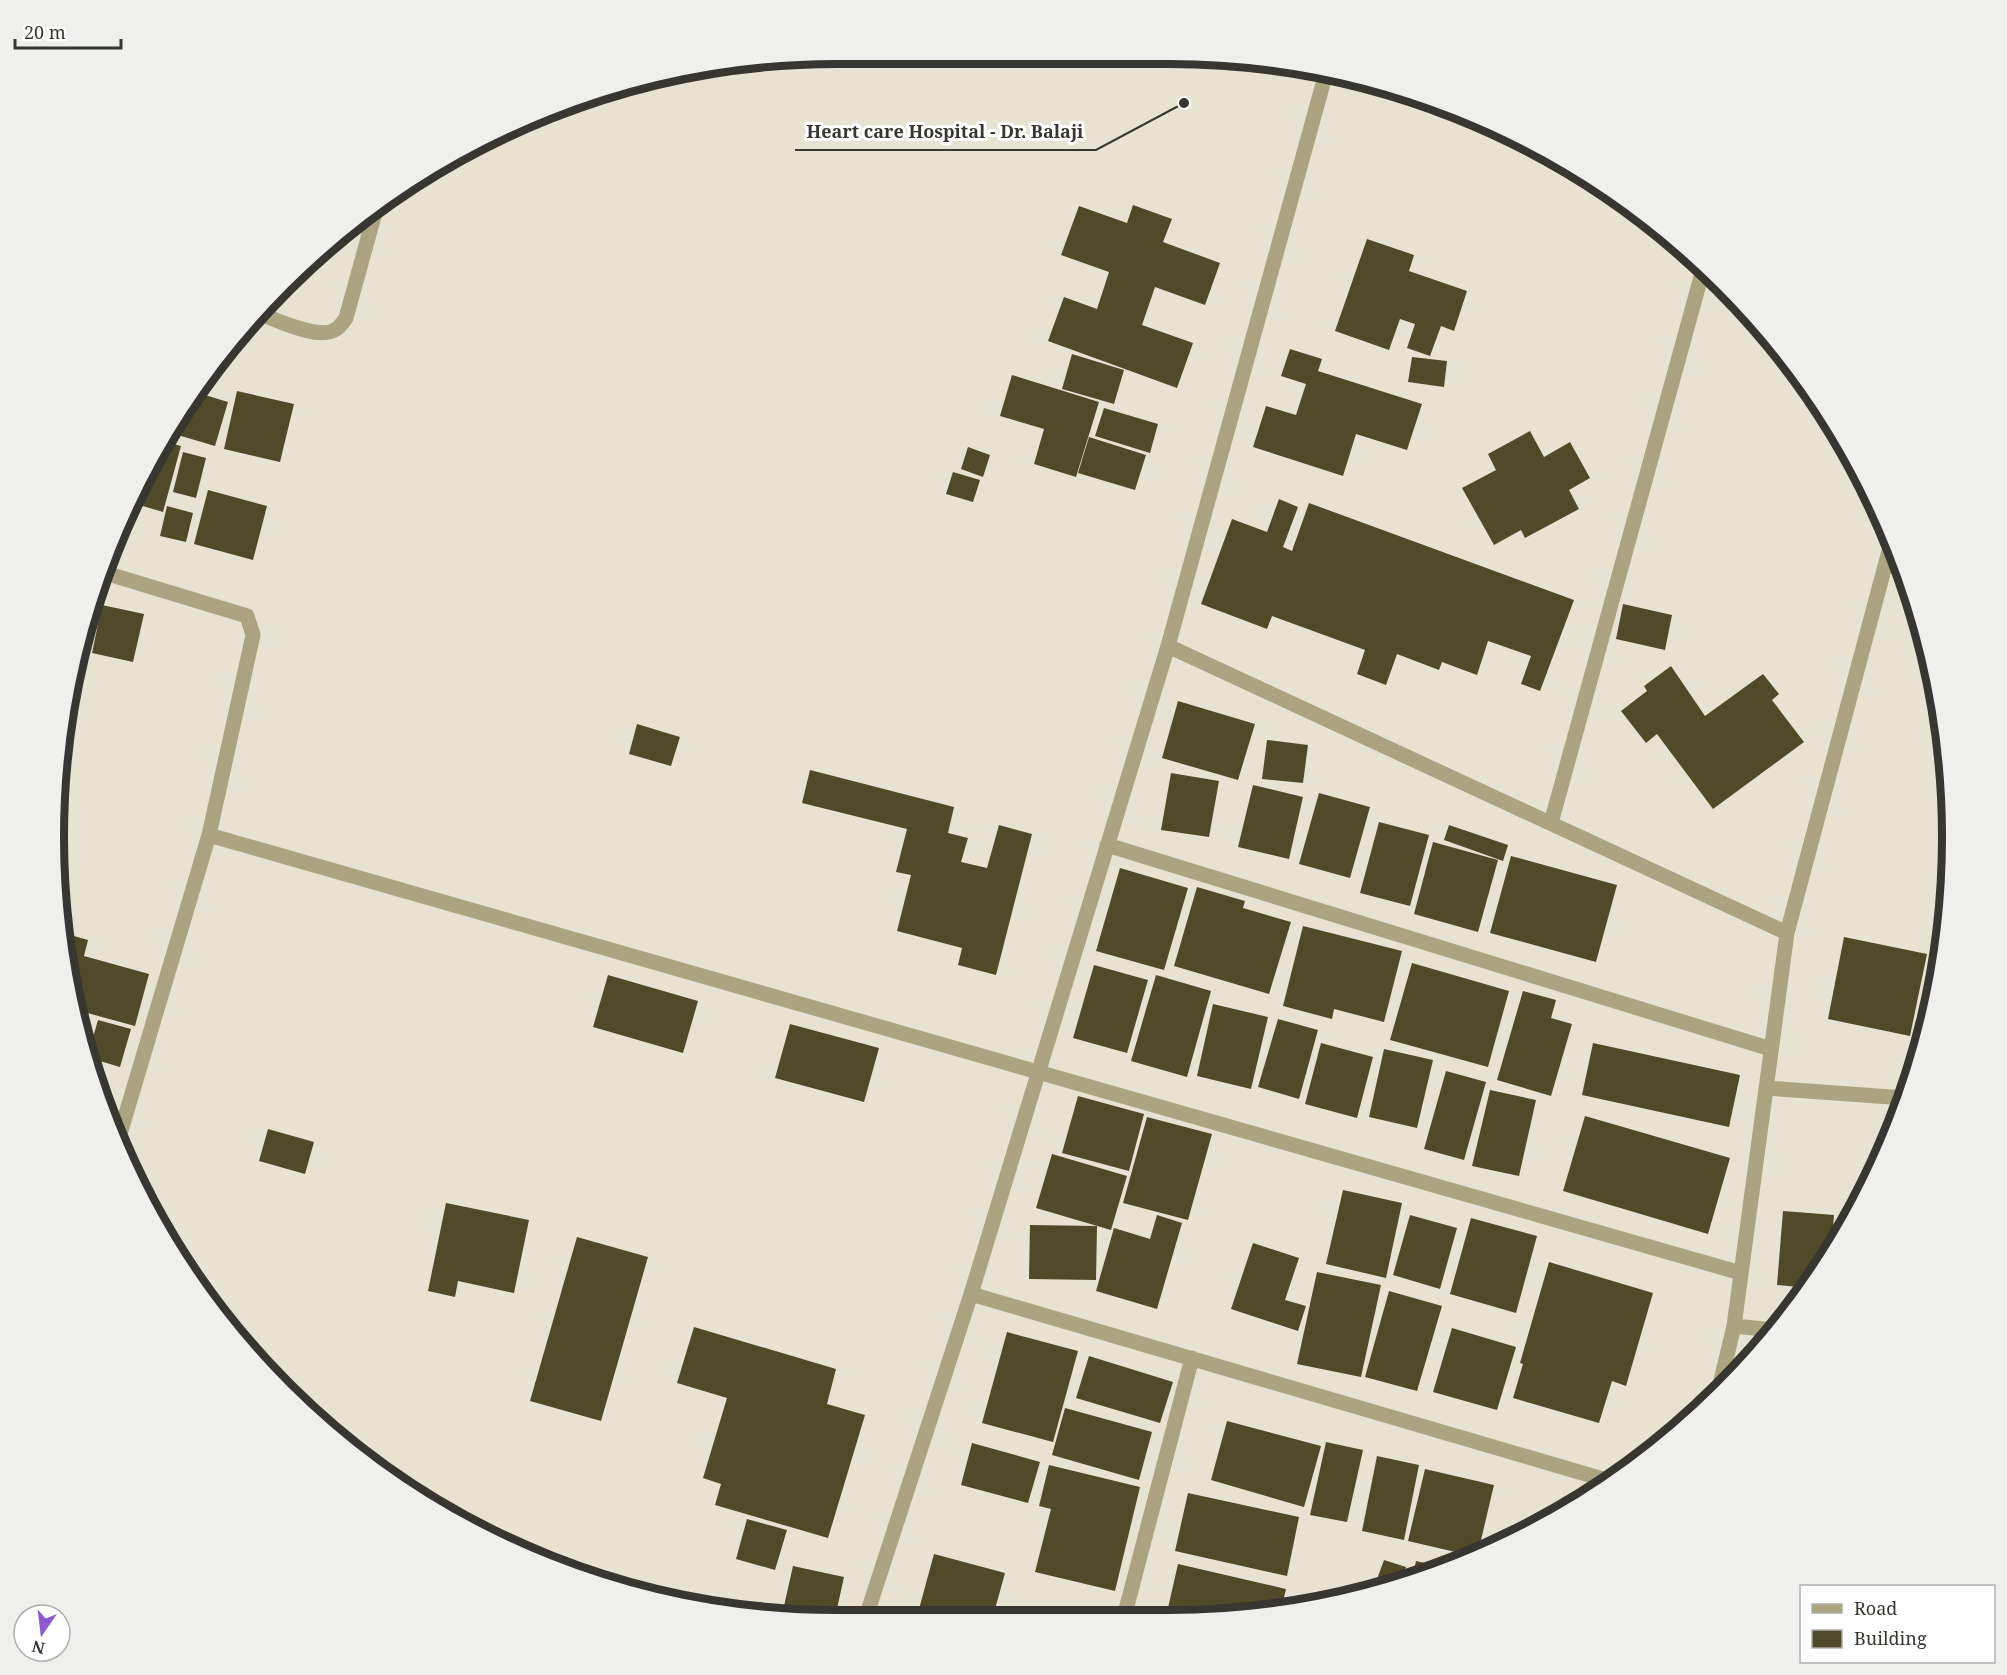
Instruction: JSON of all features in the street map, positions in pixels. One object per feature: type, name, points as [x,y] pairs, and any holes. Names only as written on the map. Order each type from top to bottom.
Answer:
[{"type":"street","points":[[868,1610],[971,1294],[1168,646],[1324,80]]},
{"type":"street","points":[[267,316],[300,329],[320,333],[335,331],[346,318],[373,220]]},
{"type":"street","points":[[1551,823],[1701,277]]},
{"type":"street","points":[[1721,1378],[1734,1326],[1787,933],[1888,554]]},
{"type":"street","points":[[111,575],[247,616],[253,635],[209,835],[122,1129]]},
{"type":"street","points":[[1168,646],[1787,933]]},
{"type":"street","points":[[209,835],[1741,1273]]},
{"type":"street","points":[[1107,845],[1772,1048]]},
{"type":"street","points":[[1766,1088],[1897,1097]]},
{"type":"street","points":[[971,1294],[1601,1479]]},
{"type":"street","points":[[1734,1326],[1766,1329]]},
{"type":"street","points":[[1126,1610],[1192,1359]]},
{"type":"building","points":[[1133,205],[1172,219],[1163,242],[1220,263],[1205,305],[1155,287],[1142,325],[1193,343],[1177,388],[1048,341],[1064,297],[1097,309],[1109,272],[1061,255],[1079,206],[1127,223]]},
{"type":"building","points":[[1367,239],[1414,255],[1409,271],[1467,291],[1454,331],[1441,326],[1430,356],[1407,348],[1415,324],[1400,319],[1389,350],[1335,331]]},
{"type":"building","points":[[1290,349],[1322,359],[1318,371],[1422,404],[1407,450],[1356,434],[1343,476],[1253,447],[1266,406],[1296,415],[1306,384],[1281,376]]},
{"type":"building","points":[[1072,354],[1124,370],[1114,404],[1062,389]]},
{"type":"building","points":[[1412,357],[1447,361],[1444,387],[1408,382]]},
{"type":"building","points":[[1012,375],[1099,402],[1076,477],[1034,464],[1044,429],[1000,416]]},
{"type":"building","points":[[237,391],[294,404],[280,462],[224,449]]},
{"type":"building","points":[[204,395],[228,402],[215,446],[178,435]]},
{"type":"building","points":[[1104,408],[1158,424],[1150,453],[1095,436]]},
{"type":"building","points":[[1530,431],[1544,457],[1570,442],[1590,478],[1569,490],[1579,509],[1525,538],[1521,530],[1494,545],[1462,488],[1496,470],[1488,454]]},
{"type":"building","points":[[1089,437],[1146,455],[1135,490],[1078,473]]},
{"type":"building","points":[[173,444],[181,446],[163,512],[140,505]]},
{"type":"building","points":[[968,447],[990,455],[983,477],[961,469]]},
{"type":"building","points":[[183,452],[206,458],[196,498],[173,492]]},
{"type":"building","points":[[953,472],[980,480],[973,502],[946,494]]},
{"type":"building","points":[[208,490],[267,506],[253,560],[194,544]]},
{"type":"building","points":[[1279,499],[1298,507],[1283,547],[1292,551],[1309,503],[1574,600],[1540,691],[1521,684],[1531,656],[1488,641],[1477,675],[1442,662],[1439,670],[1397,654],[1386,685],[1357,674],[1365,650],[1272,616],[1267,629],[1201,604],[1232,519],[1267,532]]},
{"type":"building","points":[[167,506],[193,513],[186,542],[160,536]]},
{"type":"building","points":[[1623,604],[1672,615],[1665,650],[1616,639]]},
{"type":"building","points":[[102,605],[144,614],[133,662],[92,653]]},
{"type":"building","points":[[1671,666],[1705,716],[1763,674],[1779,694],[1772,700],[1804,742],[1713,809],[1657,734],[1646,743],[1621,711],[1647,691],[1644,686]]},
{"type":"building","points":[[1178,701],[1255,724],[1238,780],[1162,758]]},
{"type":"building","points":[[637,724],[680,737],[671,766],[629,754]]},
{"type":"building","points":[[1267,740],[1308,745],[1303,783],[1262,779]]},
{"type":"building","points":[[810,770],[954,807],[948,833],[968,838],[961,862],[987,868],[999,825],[1032,834],[996,975],[958,965],[962,948],[897,931],[911,875],[896,872],[907,829],[802,803]]},
{"type":"building","points":[[1171,773],[1219,781],[1209,837],[1161,830]]},
{"type":"building","points":[[1253,785],[1303,797],[1289,859],[1238,847]]},
{"type":"building","points":[[1319,793],[1370,807],[1350,878],[1299,864]]},
{"type":"building","points":[[1379,822],[1429,835],[1410,906],[1360,893]]},
{"type":"building","points":[[1449,825],[1508,845],[1503,861],[1444,840]]},
{"type":"building","points":[[1433,842],[1498,860],[1478,932],[1414,914]]},
{"type":"building","points":[[1511,856],[1617,885],[1596,962],[1490,933]]},
{"type":"building","points":[[1120,868],[1188,888],[1164,970],[1096,951]]},
{"type":"building","points":[[1197,887],[1245,901],[1243,908],[1291,922],[1269,994],[1174,966]]},
{"type":"building","points":[[1303,926],[1402,951],[1384,1022],[1334,1009],[1332,1019],[1283,1006]]},
{"type":"building","points":[[71,935],[88,940],[84,956],[149,974],[135,1026],[85,1012]]},
{"type":"building","points":[[1844,937],[1927,954],[1910,1036],[1828,1019]]},
{"type":"building","points":[[1412,963],[1509,991],[1488,1067],[1390,1040]]},
{"type":"building","points":[[1094,965],[1148,980],[1127,1053],[1073,1038]]},
{"type":"building","points":[[608,975],[698,1001],[683,1053],[593,1027]]},
{"type":"building","points":[[1156,975],[1211,991],[1187,1077],[1131,1061]]},
{"type":"building","points":[[1523,991],[1556,1000],[1551,1018],[1572,1024],[1551,1096],[1497,1080]]},
{"type":"building","points":[[1213,1004],[1268,1017],[1251,1089],[1197,1076]]},
{"type":"building","points":[[1278,1019],[1318,1030],[1299,1099],[1258,1087]]},
{"type":"building","points":[[98,1020],[131,1029],[120,1067],[98,1060],[92,1041]]},
{"type":"building","points":[[790,1024],[879,1048],[864,1102],[775,1078]]},
{"type":"building","points":[[1321,1043],[1373,1057],[1357,1118],[1305,1104]]},
{"type":"building","points":[[1593,1043],[1740,1075],[1729,1127],[1582,1095]]},
{"type":"building","points":[[1384,1049],[1433,1060],[1417,1128],[1369,1117]]},
{"type":"building","points":[[1446,1071],[1486,1082],[1464,1160],[1424,1149]]},
{"type":"building","points":[[1490,1090],[1536,1100],[1519,1176],[1472,1166]]},
{"type":"building","points":[[1078,1096],[1144,1114],[1129,1171],[1062,1153]]},
{"type":"building","points":[[1585,1116],[1730,1158],[1708,1234],[1563,1191]]},
{"type":"building","points":[[1147,1117],[1212,1134],[1188,1220],[1123,1203]]},
{"type":"building","points":[[268,1129],[314,1142],[305,1174],[259,1161]]},
{"type":"building","points":[[1052,1154],[1127,1176],[1111,1230],[1036,1208]]},
{"type":"building","points":[[1343,1190],[1402,1203],[1386,1278],[1326,1264]]},
{"type":"building","points":[[446,1203],[529,1220],[514,1293],[458,1281],[455,1297],[428,1291]]},
{"type":"building","points":[[1783,1211],[1834,1215],[1832,1234],[1798,1287],[1777,1285]]},
{"type":"building","points":[[1157,1215],[1182,1223],[1157,1309],[1096,1291],[1114,1228],[1150,1239]]},
{"type":"building","points":[[1410,1215],[1457,1228],[1440,1289],[1393,1275]]},
{"type":"building","points":[[1471,1218],[1537,1236],[1516,1313],[1450,1294]]},
{"type":"building","points":[[1030,1225],[1097,1226],[1096,1280],[1029,1279]]},
{"type":"building","points":[[577,1237],[648,1257],[601,1421],[530,1401]]},
{"type":"building","points":[[1253,1243],[1299,1258],[1285,1300],[1306,1306],[1298,1331],[1231,1309]]},
{"type":"building","points":[[1549,1262],[1653,1293],[1626,1386],[1612,1381],[1599,1423],[1513,1398],[1523,1364],[1520,1363]]},
{"type":"building","points":[[1317,1272],[1381,1285],[1361,1377],[1297,1364]]},
{"type":"building","points":[[1389,1291],[1442,1306],[1417,1391],[1365,1377]]},
{"type":"building","points":[[694,1327],[836,1369],[827,1404],[865,1415],[828,1538],[715,1505],[721,1484],[703,1478],[727,1398],[677,1383]]},
{"type":"building","points":[[1452,1328],[1516,1347],[1497,1410],[1433,1392]]},
{"type":"building","points":[[1007,1332],[1078,1351],[1053,1442],[982,1423]]},
{"type":"building","points":[[1089,1356],[1173,1382],[1160,1423],[1076,1398]]},
{"type":"building","points":[[1065,1408],[1152,1432],[1139,1480],[1052,1455]]},
{"type":"building","points":[[1227,1421],[1321,1446],[1304,1507],[1211,1480]]},
{"type":"building","points":[[1326,1442],[1363,1450],[1347,1522],[1310,1515]]},
{"type":"building","points":[[972,1443],[1040,1462],[1028,1503],[961,1485]]},
{"type":"building","points":[[1377,1456],[1419,1465],[1404,1540],[1362,1531]]},
{"type":"building","points":[[1049,1465],[1140,1487],[1115,1591],[1035,1572],[1051,1509],[1039,1506]]},
{"type":"building","points":[[1425,1469],[1494,1485],[1480,1545],[1461,1553],[1408,1541]]},
{"type":"building","points":[[1188,1493],[1299,1517],[1287,1576],[1175,1551]]},
{"type":"building","points":[[747,1519],[787,1530],[775,1570],[736,1559]]},
{"type":"building","points":[[934,1554],[1005,1573],[995,1610],[919,1610]]},
{"type":"building","points":[[1384,1560],[1406,1567],[1404,1573],[1376,1582]]},
{"type":"building","points":[[1416,1561],[1431,1564],[1418,1569],[1414,1570]]},
{"type":"building","points":[[1178,1564],[1286,1589],[1283,1602],[1220,1609],[1168,1610]]},
{"type":"building","points":[[793,1566],[844,1577],[837,1610],[798,1609],[784,1606]]},
{"type":"place","name":"Heart care Hospital - Dr. Balaji","points":[[1184,103]]}]
